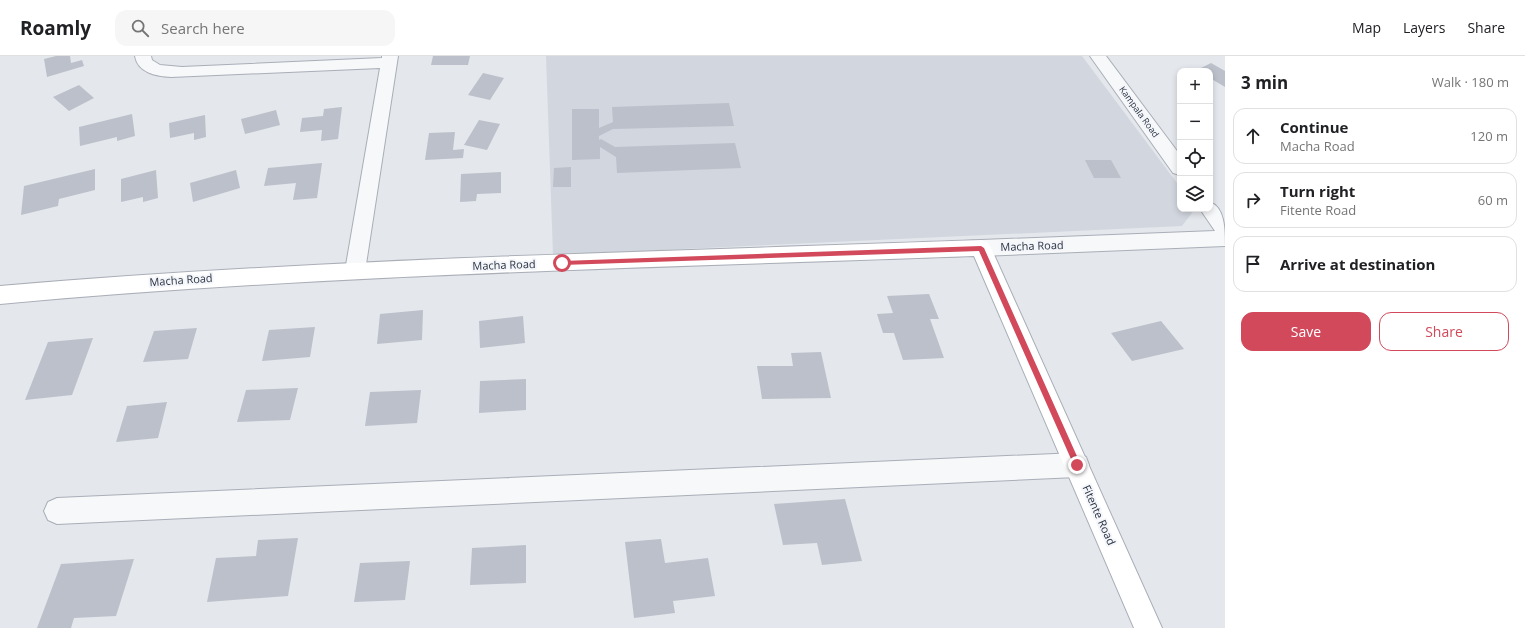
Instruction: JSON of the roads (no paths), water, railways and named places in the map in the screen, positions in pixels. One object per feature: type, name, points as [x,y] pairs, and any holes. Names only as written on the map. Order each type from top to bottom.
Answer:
[{"type":"main road","name":"Macha Road","points":[[0,295],[89,286],[355,271],[981,248]]},
{"type":"main road","name":"Fitente Road","points":[[981,248],[1148,628]]},
{"type":"street","points":[[143,56],[142,60],[147,66],[164,71],[182,72],[389,60],[355,271]]},
{"type":"street","name":"Kampala Road","points":[[1098,56],[1177,164]]},
{"type":"street","points":[[1213,212],[1225,229]]},
{"type":"street","name":"Macha Road","points":[[981,248],[1225,238]]},
{"type":"street","points":[[56,511],[1077,465]]}]
